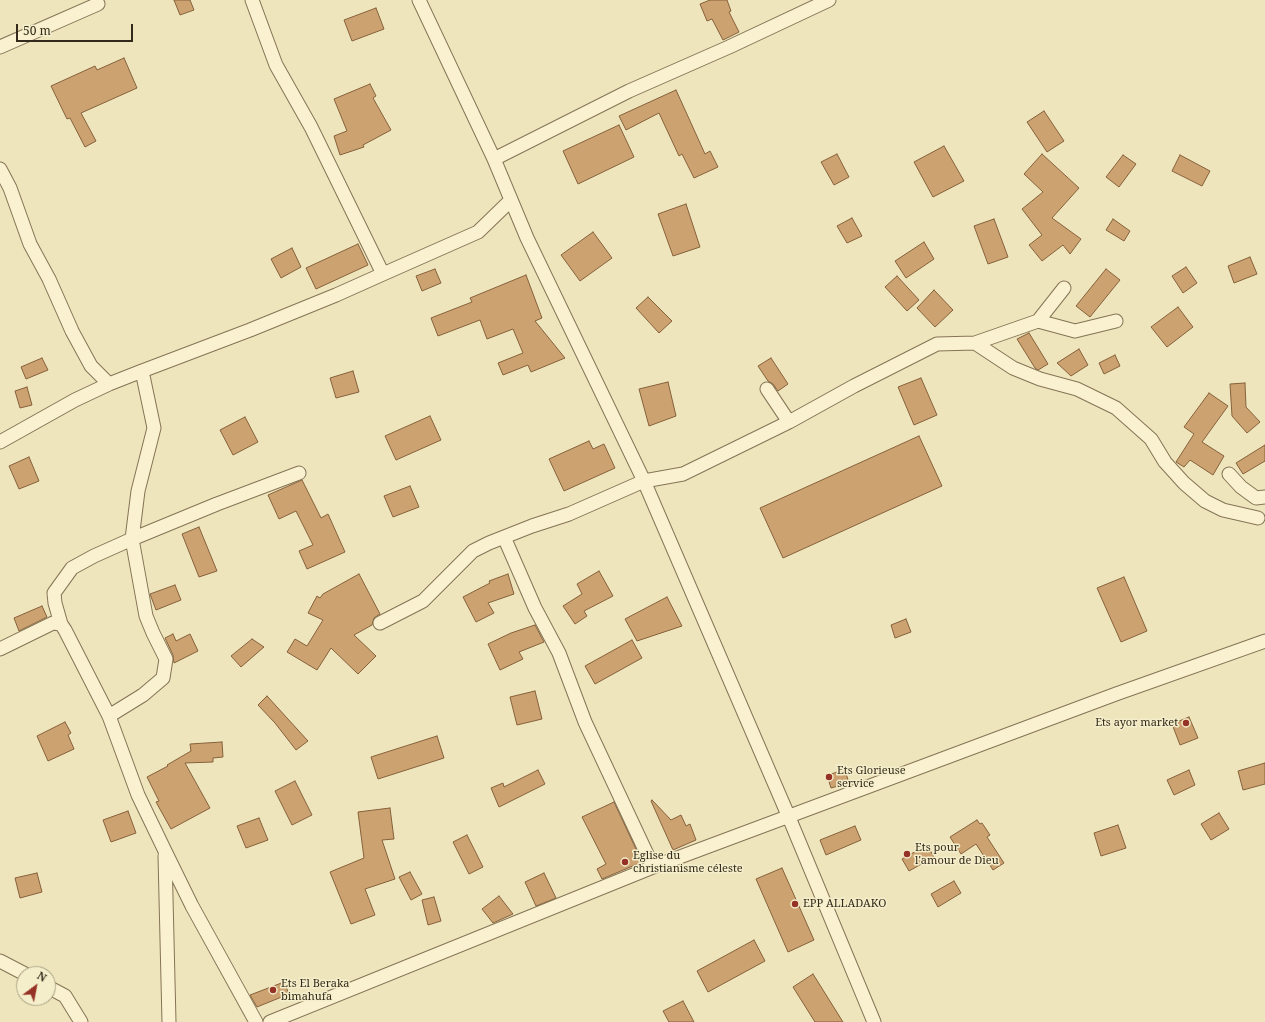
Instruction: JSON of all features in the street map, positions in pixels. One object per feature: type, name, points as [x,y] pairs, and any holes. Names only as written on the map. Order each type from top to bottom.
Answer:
[{"type":"street","points":[[252,0],[276,65],[311,127],[383,274]]},
{"type":"street","points":[[419,0],[494,159],[526,238],[644,481],[788,815],[874,1022]]},
{"type":"street","points":[[494,159],[629,91],[729,47],[829,0]]},
{"type":"street","points":[[0,47],[98,4]]},
{"type":"street","points":[[0,169],[10,188],[30,244],[49,279],[72,331],[91,366],[109,384]]},
{"type":"street","points":[[0,442],[75,400],[109,384],[336,296],[478,232],[511,200]]},
{"type":"street","points":[[380,624],[423,601],[474,552],[489,543],[569,514],[644,481],[683,474],[789,422],[854,386],[937,344],[976,343],[1038,321],[1064,288]]},
{"type":"street","points":[[1038,321],[1075,331],[1116,321]]},
{"type":"street","points":[[976,343],[1012,368],[1040,379],[1077,389],[1116,408],[1151,439],[1165,462],[1184,483],[1205,501],[1223,510],[1262,522],[1261,497],[1241,487],[1229,474]]},
{"type":"street","points":[[109,716],[142,695],[163,678],[166,659],[146,616],[132,539],[138,492],[154,428],[142,371]]},
{"type":"street","points":[[767,389],[789,422]]},
{"type":"street","points":[[256,1022],[192,906],[138,795],[109,716],[61,624],[55,603],[54,593],[72,568],[94,556],[217,504],[299,473]]},
{"type":"street","points":[[504,537],[535,608],[559,653],[585,722],[653,867]]},
{"type":"street","points":[[0,649],[54,623],[61,624]]},
{"type":"street","points":[[270,1022],[653,867],[788,815],[1116,694],[1265,642]]},
{"type":"street","points":[[165,851],[169,1022]]},
{"type":"street","points":[[0,960],[16,969]]},
{"type":"street","points":[[56,991],[65,996],[81,1022]]},
{"type":"building","points":[[174,0],[190,0],[194,10],[180,15]]},
{"type":"building","points":[[710,0],[727,0],[731,11],[729,12],[739,32],[723,40],[712,19],[707,21],[700,4]]},
{"type":"building","points":[[376,8],[384,29],[352,41],[344,20]]},
{"type":"building","points":[[124,58],[137,88],[81,113],[96,141],[85,147],[70,118],[67,119],[51,86],[95,66],[97,70]]},
{"type":"building","points":[[370,84],[376,96],[373,98],[391,130],[363,145],[364,147],[340,155],[334,136],[347,131],[334,99]]},
{"type":"building","points":[[676,90],[705,154],[710,151],[718,167],[694,178],[682,154],[679,156],[659,113],[626,130],[619,116]]},
{"type":"building","points":[[1044,111],[1064,141],[1047,152],[1027,122]]},
{"type":"building","points":[[619,125],[634,157],[578,184],[563,151]]},
{"type":"building","points":[[944,146],[964,181],[933,197],[914,162]]},
{"type":"building","points":[[837,154],[849,177],[834,185],[821,162]]},
{"type":"building","points":[[1042,154],[1079,188],[1052,218],[1081,239],[1070,254],[1063,245],[1042,261],[1029,245],[1042,235],[1022,209],[1043,192],[1024,174]]},
{"type":"building","points":[[1123,155],[1136,164],[1119,187],[1106,177]]},
{"type":"building","points":[[1180,155],[1210,171],[1202,186],[1172,171]]},
{"type":"building","points":[[686,204],[700,247],[673,256],[658,214]]},
{"type":"building","points":[[852,218],[862,236],[847,243],[837,226]]},
{"type":"building","points":[[994,219],[1008,257],[988,264],[974,226]]},
{"type":"building","points":[[1113,219],[1130,231],[1124,241],[1106,230]]},
{"type":"building","points":[[593,232],[612,258],[580,281],[561,255]]},
{"type":"building","points":[[924,242],[934,259],[906,278],[895,261]]},
{"type":"building","points":[[358,244],[368,265],[316,289],[306,268]]},
{"type":"building","points":[[292,248],[301,267],[281,278],[271,259]]},
{"type":"building","points":[[1250,257],[1257,274],[1234,283],[1228,266]]},
{"type":"building","points":[[1186,267],[1197,283],[1183,293],[1172,276]]},
{"type":"building","points":[[435,269],[441,283],[422,291],[416,276]]},
{"type":"building","points":[[1106,269],[1120,280],[1090,317],[1076,306]]},
{"type":"building","points":[[526,275],[542,318],[535,321],[565,358],[531,372],[528,365],[503,375],[498,363],[523,353],[513,329],[487,339],[480,320],[438,336],[431,318],[472,302],[470,298]]},
{"type":"building","points":[[897,276],[919,300],[907,311],[885,287]]},
{"type":"building","points":[[934,290],[953,310],[935,327],[917,308]]},
{"type":"building","points":[[648,297],[672,321],[659,333],[636,308]]},
{"type":"building","points":[[1178,307],[1193,327],[1167,347],[1151,327]]},
{"type":"building","points":[[1029,333],[1048,364],[1038,370],[1035,368],[1017,339]]},
{"type":"building","points":[[1079,349],[1088,365],[1071,376],[1057,363]]},
{"type":"building","points":[[1115,355],[1120,366],[1104,374],[1099,363]]},
{"type":"building","points":[[42,358],[48,370],[26,379],[21,367]]},
{"type":"building","points":[[771,358],[788,384],[778,391],[773,384],[768,381],[758,366]]},
{"type":"building","points":[[353,371],[359,392],[336,398],[330,378]]},
{"type":"building","points":[[921,378],[937,415],[914,425],[898,387]]},
{"type":"building","points":[[668,382],[676,416],[649,426],[639,389]]},
{"type":"building","points":[[1245,383],[1246,407],[1260,422],[1247,433],[1232,416],[1230,384]]},
{"type":"building","points":[[27,387],[32,405],[20,408],[15,391]]},
{"type":"building","points":[[1209,393],[1228,406],[1202,442],[1224,456],[1213,475],[1190,460],[1184,467],[1176,462],[1194,434],[1184,427]]},
{"type":"building","points":[[430,416],[441,440],[396,460],[385,436]]},
{"type":"building","points":[[245,417],[258,442],[233,455],[220,430]]},
{"type":"building","points":[[919,436],[942,486],[783,558],[760,508]]},
{"type":"building","points":[[589,441],[593,449],[604,444],[615,468],[564,491],[549,459]]},
{"type":"building","points":[[1265,445],[1265,461],[1243,474],[1236,463]]},
{"type":"building","points":[[29,457],[39,481],[19,489],[9,466]]},
{"type":"building","points":[[302,480],[321,518],[328,514],[345,552],[307,569],[299,551],[313,545],[296,511],[279,519],[268,495]]},
{"type":"building","points":[[410,486],[419,507],[393,517],[384,496]]},
{"type":"building","points":[[199,527],[217,571],[199,577],[182,534]]},
{"type":"building","points":[[599,571],[613,596],[584,611],[587,616],[575,624],[563,606],[582,594],[577,584]]},
{"type":"building","points":[[359,574],[380,614],[374,618],[372,625],[354,635],[376,656],[358,674],[331,648],[317,670],[287,652],[295,639],[307,646],[323,620],[308,613],[317,596],[320,598],[323,594]]},
{"type":"building","points":[[508,574],[514,594],[488,603],[494,613],[476,622],[463,597],[490,583],[489,581]]},
{"type":"building","points":[[1124,577],[1147,631],[1121,642],[1097,588]]},
{"type":"building","points":[[175,585],[181,600],[156,610],[150,594]]},
{"type":"building","points":[[667,597],[682,626],[637,641],[625,619]]},
{"type":"building","points":[[42,606],[47,617],[19,631],[14,618]]},
{"type":"building","points":[[906,619],[911,632],[895,638],[891,625]]},
{"type":"building","points":[[535,625],[544,642],[519,652],[523,659],[500,670],[488,644],[511,633]]},
{"type":"building","points":[[173,634],[176,641],[190,634],[198,651],[174,663],[173,655],[165,638]]},
{"type":"building","points":[[252,639],[264,647],[241,667],[231,656]]},
{"type":"building","points":[[632,640],[642,658],[595,684],[585,666]]},
{"type":"building","points":[[535,691],[542,719],[517,725],[510,697]]},
{"type":"building","points":[[267,696],[308,741],[296,750],[275,723],[258,705]]},
{"type":"building","points":[[1189,717],[1198,738],[1180,745],[1172,724]]},
{"type":"building","points":[[65,722],[71,733],[68,735],[74,749],[48,761],[37,736]]},
{"type":"building","points":[[437,736],[444,758],[378,779],[371,757]]},
{"type":"building","points":[[222,742],[223,757],[213,758],[213,762],[185,763],[210,808],[171,829],[156,802],[159,801],[147,777],[168,766],[167,765],[191,751],[190,744]]},
{"type":"building","points":[[1265,763],[1265,784],[1243,790],[1238,771]]},
{"type":"building","points":[[538,770],[545,784],[499,807],[491,788],[503,783],[504,787]]},
{"type":"building","points":[[845,770],[849,783],[831,788],[827,775]]},
{"type":"building","points":[[1189,770],[1195,785],[1174,795],[1167,780]]},
{"type":"building","points":[[295,781],[312,815],[292,825],[275,791]]},
{"type":"building","points":[[652,800],[671,820],[681,815],[686,826],[690,824],[696,840],[673,850],[651,801]]},
{"type":"building","points":[[614,802],[642,862],[602,879],[597,869],[606,864],[582,817]]},
{"type":"building","points":[[390,808],[394,839],[382,840],[395,879],[365,889],[375,915],[351,924],[330,872],[364,858],[358,812]]},
{"type":"building","points":[[128,811],[136,833],[111,842],[103,820]]},
{"type":"building","points":[[1219,813],[1229,829],[1211,840],[1201,824]]},
{"type":"building","points":[[259,818],[268,840],[246,848],[237,826]]},
{"type":"building","points":[[977,820],[980,824],[982,823],[990,835],[987,837],[1004,863],[993,870],[976,844],[961,854],[950,837]]},
{"type":"building","points":[[1118,825],[1126,848],[1101,856],[1094,833]]},
{"type":"building","points":[[855,826],[861,840],[826,855],[820,840]]},
{"type":"building","points":[[467,835],[483,867],[469,874],[453,842]]},
{"type":"building","points":[[927,845],[934,857],[909,871],[902,859]]},
{"type":"building","points":[[782,868],[814,940],[788,952],[756,879]]},
{"type":"building","points":[[410,872],[422,894],[411,900],[399,877]]},
{"type":"building","points":[[37,873],[42,892],[20,898],[15,878]]},
{"type":"building","points":[[544,873],[556,898],[536,906],[525,882]]},
{"type":"building","points":[[954,881],[961,893],[938,907],[931,894]]},
{"type":"building","points":[[499,896],[513,914],[493,923],[482,909]]},
{"type":"building","points":[[434,897],[441,921],[428,925],[422,900]]},
{"type":"building","points":[[754,940],[765,961],[708,992],[697,971]]},
{"type":"building","points":[[813,974],[843,1022],[815,1022],[793,987]]},
{"type":"building","points":[[284,982],[289,994],[257,1007],[250,995]]},
{"type":"building","points":[[683,1001],[694,1022],[669,1022],[663,1011]]},
{"type":"place","name":"Ets ayor market","points":[[1186,723]]},
{"type":"place","name":"Ets Glorieuse service","points":[[829,777]]},
{"type":"place","name":"Ets pour l'amour de Dieu","points":[[907,854]]},
{"type":"place","name":"Eglise du christianisme céleste","points":[[625,862]]},
{"type":"place","name":"EPP ALLADAKO","points":[[795,904]]},
{"type":"place","name":"Ets El Beraka bimahufa","points":[[273,990]]}]
